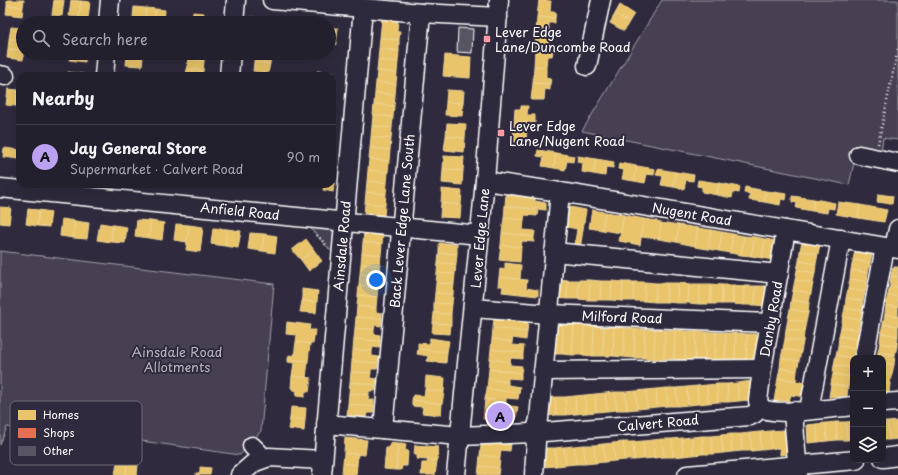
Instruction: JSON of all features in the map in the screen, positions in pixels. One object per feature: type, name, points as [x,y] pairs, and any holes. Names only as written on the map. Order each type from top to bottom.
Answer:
[{"type":"street","points":[[109,16],[110,0],[116,0]]},
{"type":"street","points":[[235,16],[236,0]]},
{"type":"street","points":[[272,0],[363,8],[498,9]]},
{"type":"street","points":[[594,60],[601,0]]},
{"type":"street","name":"Ainsdale Road","points":[[322,467],[363,8]]},
{"type":"street","name":"Back Lever Edge Lane South","points":[[383,429],[401,227],[425,9]]},
{"type":"street","name":"Lever Edge Lane","points":[[456,475],[485,181],[498,9]]},
{"type":"street","points":[[104,72],[105,60]]},
{"type":"street","points":[[229,72],[230,60]]},
{"type":"street","points":[[867,156],[898,163]]},
{"type":"street","name":"Nugent Road","points":[[485,181],[560,192],[892,248]]},
{"type":"street","name":"Anfield Road","points":[[0,188],[94,190],[301,218],[480,235]]},
{"type":"street","points":[[534,475],[536,442],[531,433],[536,430],[538,425],[560,192]]},
{"type":"street","points":[[865,355],[898,229]]},
{"type":"street","name":"Danby Road","points":[[761,408],[758,401],[762,369],[786,230]]},
{"type":"street","points":[[797,470],[801,410],[841,239]]},
{"type":"street","points":[[554,252],[779,274]]},
{"type":"street","name":"Milford Road","points":[[473,308],[549,314],[770,323]]},
{"type":"street","points":[[543,371],[762,369]]},
{"type":"street","points":[[886,403],[898,402]]},
{"type":"street","points":[[761,408],[770,411],[850,406]]},
{"type":"street","name":"Calvert Road","points":[[326,424],[460,436],[531,433],[750,416],[761,408]]},
{"type":"street","points":[[240,475],[255,462],[257,452],[322,467]]},
{"type":"street","points":[[886,458],[898,456]]},
{"type":"street","points":[[687,475],[797,470],[850,461]]},
{"type":"path","points":[[867,156],[898,49]]},
{"type":"path","points":[[301,218],[340,261]]},
{"type":"green space","points":[[662,0],[898,0],[898,140],[883,138],[881,151],[858,146],[849,185],[582,131]]},
{"type":"green space","points":[[301,218],[344,222],[340,261]]},
{"type":"green space","name":"Ainsdale Road Allotments","points":[[0,251],[274,284],[261,431],[240,455],[142,441],[142,401],[10,401],[10,427],[7,427],[0,445]]},
{"type":"building: Homes","points":[[7,0],[24,0],[23,7],[7,5]]},
{"type":"building: Homes","points":[[54,0],[64,0],[62,16],[52,15]]},
{"type":"building: Homes","points":[[71,0],[81,1],[79,16],[69,16]]},
{"type":"building: Homes","points":[[539,0],[551,1],[550,12],[556,12],[555,18],[537,17]]},
{"type":"building: Homes","points":[[81,1],[90,2],[88,16],[79,16]]},
{"type":"building: Homes","points":[[7,5],[23,7],[22,16],[6,14]]},
{"type":"building: Homes","points":[[620,5],[634,14],[629,22],[615,14]]},
{"type":"building: Homes","points":[[134,7],[146,8],[145,16],[133,16]]},
{"type":"building: Homes","points":[[146,8],[156,9],[155,16],[145,16]]},
{"type":"building: Homes","points":[[156,9],[165,10],[165,16],[155,16]]},
{"type":"building: Homes","points":[[193,12],[204,13],[204,16],[193,16]]},
{"type":"building: Homes","points":[[615,14],[629,22],[624,31],[610,23]]},
{"type":"building: Homes","points":[[537,17],[555,18],[555,23],[549,23],[549,34],[536,33]]},
{"type":"building: Homes","points":[[382,18],[398,20],[397,31],[400,31],[399,40],[380,38]]},
{"type":"building: Homes","points":[[11,27],[16,28],[16,40],[9,39]]},
{"type":"building: Homes","points":[[336,28],[338,28],[336,45]]},
{"type":"building: Homes","points":[[536,33],[549,34],[548,45],[553,45],[553,51],[535,50]]},
{"type":"building: Homes","points":[[380,38],[399,40],[399,51],[379,49]]},
{"type":"building: Homes","points":[[9,39],[16,40],[16,50],[8,49]]},
{"type":"building: Homes","points":[[8,49],[16,50],[16,59],[7,58]]},
{"type":"building: Homes","points":[[379,49],[399,51],[398,62],[378,60]]},
{"type":"building: Homes","points":[[535,50],[553,51],[552,56],[547,56],[546,67],[534,66]]},
{"type":"building: Homes","points":[[445,55],[471,57],[470,78],[443,76]]},
{"type":"building: Homes","points":[[69,60],[85,60],[85,62]]},
{"type":"building: Homes","points":[[126,60],[143,60],[142,66],[126,65]]},
{"type":"building: Homes","points":[[188,60],[204,61],[203,71],[187,69]]},
{"type":"building: Homes","points":[[254,60],[270,60],[270,64],[254,62]]},
{"type":"building: Homes","points":[[378,60],[398,62],[397,73],[377,71]]},
{"type":"building: Homes","points":[[254,62],[270,64],[268,72],[253,71]]},
{"type":"building: Homes","points":[[534,66],[546,67],[546,78],[551,79],[550,84],[533,83]]},
{"type":"building: Homes","points":[[187,69],[203,71],[203,72],[187,72]]},
{"type":"building: Homes","points":[[377,71],[397,73],[396,84],[376,82]]},
{"type":"building: Homes","points":[[376,82],[396,84],[395,95],[375,93]]},
{"type":"building: Homes","points":[[533,83],[550,84],[550,90],[545,89],[544,100],[531,100]]},
{"type":"building: Homes","points":[[8,89],[16,90],[16,106],[6,105]]},
{"type":"building: Homes","points":[[447,90],[464,91],[463,103],[446,102]]},
{"type":"building: Homes","points":[[375,93],[395,95],[394,106],[374,104]]},
{"type":"building: Homes","points":[[446,102],[463,103],[462,116],[445,115]]},
{"type":"building: Homes","points":[[374,104],[394,106],[393,117],[373,115]]},
{"type":"building: Homes","points":[[521,106],[528,106],[527,115],[535,115],[535,123],[514,122],[515,109],[521,109]]},
{"type":"building: Homes","points":[[373,115],[393,117],[392,128],[372,126]]},
{"type":"building: Homes","points":[[514,122],[527,122],[526,142],[513,142]]},
{"type":"building: Homes","points":[[447,123],[466,124],[465,138],[446,136]]},
{"type":"building: Homes","points":[[372,126],[392,128],[391,139],[371,137]]},
{"type":"building: Homes","points":[[446,136],[465,138],[464,152],[444,150]]},
{"type":"building: Homes","points":[[371,137],[391,139],[390,150],[370,148]]},
{"type":"building: Homes","points":[[4,148],[16,150],[16,159],[3,157]]},
{"type":"building: Homes","points":[[370,148],[390,150],[389,161],[369,159]]},
{"type":"building: Homes","points":[[538,150],[556,153],[554,168],[542,166],[544,157],[537,156]]},
{"type":"building: Homes","points":[[556,153],[574,156],[573,162],[567,161],[565,170],[554,168]]},
{"type":"building: Homes","points":[[444,156],[464,157],[463,171],[443,169]]},
{"type":"building: Homes","points":[[578,156],[596,159],[593,174],[582,172],[583,163],[577,162]]},
{"type":"building: Homes","points":[[369,159],[389,161],[388,172],[368,170]]},
{"type":"building: Homes","points":[[596,159],[614,162],[613,168],[606,167],[605,176],[593,174]]},
{"type":"building: Homes","points":[[619,163],[637,166],[634,181],[622,179],[624,170],[618,169]]},
{"type":"building: Homes","points":[[637,166],[655,169],[654,175],[647,174],[645,183],[634,181]]},
{"type":"building: Homes","points":[[443,169],[463,171],[462,185],[442,183]]},
{"type":"building: Homes","points":[[658,169],[676,172],[673,187],[661,185],[663,176],[656,175]]},
{"type":"building: Homes","points":[[368,170],[388,172],[387,183],[367,181]]},
{"type":"building: Homes","points":[[676,172],[694,175],[693,181],[686,180],[684,189],[673,187]]},
{"type":"building: Homes","points":[[698,180],[719,183],[717,195],[702,192],[702,187],[697,186]]},
{"type":"building: Homes","points":[[367,181],[387,183],[386,194],[366,192]]},
{"type":"building: Homes","points":[[719,183],[740,187],[739,193],[733,192],[732,198],[717,195]]},
{"type":"building: Homes","points":[[745,187],[766,191],[764,202],[749,200],[750,194],[744,193]]},
{"type":"building: Homes","points":[[323,188],[334,188],[333,192],[323,190]]},
{"type":"building: Homes","points":[[442,189],[462,191],[461,205],[441,203]]},
{"type":"building: Homes","points":[[766,191],[787,194],[786,200],[781,199],[780,205],[764,202]]},
{"type":"building: Homes","points":[[366,192],[386,194],[385,205],[365,203]]},
{"type":"building: Homes","points":[[506,193],[535,198],[535,201],[546,203],[546,210],[505,206]]},
{"type":"building: Homes","points":[[878,194],[893,196],[892,204],[877,202]]},
{"type":"building: Homes","points":[[792,196],[814,199],[812,211],[796,208],[797,203],[792,202]]},
{"type":"building: Homes","points":[[814,199],[835,203],[834,209],[828,208],[827,213],[812,211]]},
{"type":"building: Homes","points":[[838,202],[860,205],[858,218],[836,214]]},
{"type":"building: Homes","points":[[365,203],[385,205],[384,216],[364,214]]},
{"type":"building: Homes","points":[[441,203],[461,205],[460,218],[440,217]]},
{"type":"building: Homes","points":[[860,205],[887,210],[884,222],[858,218]]},
{"type":"building: Homes","points":[[505,206],[538,210],[537,216],[525,215],[524,220],[504,218]]},
{"type":"building: Homes","points":[[565,206],[586,210],[580,249],[574,248],[577,229],[562,226]]},
{"type":"building: Homes","points":[[0,207],[11,208],[9,224],[0,223]]},
{"type":"building: Homes","points":[[28,209],[39,210],[37,226],[26,224]]},
{"type":"building: Homes","points":[[39,210],[51,212],[49,227],[37,226]]},
{"type":"building: Homes","points":[[592,210],[605,212],[602,230],[589,228]]},
{"type":"building: Homes","points":[[605,212],[624,215],[621,233],[602,230]]},
{"type":"building: Homes","points":[[624,215],[644,219],[640,245],[619,241]]},
{"type":"building: Homes","points":[[504,218],[524,220],[523,230],[535,231],[534,237],[502,233]]},
{"type":"building: Homes","points":[[62,219],[75,221],[73,238],[60,236]]},
{"type":"building: Homes","points":[[644,219],[661,223],[659,239],[641,237]]},
{"type":"building: Homes","points":[[137,220],[151,221],[149,238],[135,236]]},
{"type":"building: Homes","points":[[75,221],[89,223],[87,239],[73,238]]},
{"type":"building: Homes","points":[[151,221],[164,223],[162,240],[149,238]]},
{"type":"building: Homes","points":[[100,223],[113,225],[111,242],[97,240]]},
{"type":"building: Homes","points":[[661,223],[679,225],[676,242],[659,239]]},
{"type":"building: Homes","points":[[176,224],[189,225],[187,242],[174,240]]},
{"type":"building: Homes","points":[[113,225],[127,227],[125,243],[111,242]]},
{"type":"building: Homes","points":[[189,225],[203,227],[200,252],[186,250]]},
{"type":"building: Homes","points":[[679,225],[698,228],[695,246],[676,242]]},
{"type":"building: Homes","points":[[213,228],[227,229],[225,246],[211,244]]},
{"type":"building: Homes","points":[[698,228],[711,230],[708,249],[695,247]]},
{"type":"building: Homes","points":[[227,229],[241,231],[238,248],[225,246]]},
{"type":"building: Homes","points":[[711,230],[722,232],[719,251],[708,249]]},
{"type":"building: Homes","points":[[364,232],[383,234],[382,244],[363,242]]},
{"type":"building: Homes","points":[[722,232],[733,234],[730,253],[719,251]]},
{"type":"building: Homes","points":[[250,233],[264,234],[262,251],[248,249]]},
{"type":"building: Homes","points":[[502,233],[534,237],[534,242],[522,241],[521,247],[501,245]]},
{"type":"building: Homes","points":[[264,234],[277,236],[275,253],[262,251]]},
{"type":"building: Homes","points":[[733,234],[744,236],[741,255],[730,253]]},
{"type":"building: Homes","points":[[744,236],[755,237],[751,256],[741,255]]},
{"type":"building: Homes","points":[[755,237],[765,239],[762,258],[751,256]]},
{"type":"building: Homes","points":[[306,239],[314,250],[301,260],[292,250]]},
{"type":"building: Homes","points":[[765,239],[776,241],[773,260],[762,258]]},
{"type":"building: Homes","points":[[802,241],[820,244],[818,254],[800,251]]},
{"type":"building: Homes","points":[[363,242],[382,244],[381,255],[362,253]]},
{"type":"building: Homes","points":[[439,243],[457,244],[457,254],[439,253]]},
{"type":"building: Homes","points":[[501,245],[521,247],[520,262],[499,260]]},
{"type":"building: Homes","points":[[314,250],[322,261],[309,271],[301,260]]},
{"type":"building: Homes","points":[[800,251],[818,254],[816,264],[799,261]]},
{"type":"building: Homes","points":[[855,251],[872,254],[870,263],[853,260]]},
{"type":"building: Homes","points":[[362,253],[381,255],[380,265],[361,264]]},
{"type":"building: Homes","points":[[439,253],[457,254],[456,264],[438,263]]},
{"type":"building: Homes","points":[[853,260],[870,263],[868,273],[851,270]]},
{"type":"building: Homes","points":[[799,261],[816,264],[815,273],[797,270]]},
{"type":"building: Homes","points":[[438,263],[456,264],[455,274],[437,273]]},
{"type":"building: Homes","points":[[505,263],[521,265],[520,280],[499,277],[500,269],[505,270]]},
{"type":"building: Homes","points":[[361,264],[380,265],[379,276],[360,274]]},
{"type":"building: Homes","points":[[893,267],[898,267],[898,277],[891,276]]},
{"type":"building: Homes","points":[[797,270],[815,273],[813,283],[795,280]]},
{"type":"building: Homes","points":[[851,270],[868,273],[867,282],[850,279]]},
{"type":"building: Homes","points":[[437,273],[455,274],[454,284],[436,283]]},
{"type":"building: Homes","points":[[360,274],[379,276],[378,287],[359,285]]},
{"type":"building: Homes","points":[[891,276],[898,277],[898,287],[890,286]]},
{"type":"building: Homes","points":[[499,277],[527,280],[526,288],[538,290],[538,296],[502,292],[503,286],[498,286]]},
{"type":"building: Homes","points":[[558,279],[568,280],[567,299],[556,298]]},
{"type":"building: Homes","points":[[850,279],[867,282],[865,292],[848,289]]},
{"type":"building: Homes","points":[[568,280],[579,280],[578,299],[567,299]]},
{"type":"building: Homes","points":[[579,280],[590,280],[589,300],[578,299]]},
{"type":"building: Homes","points":[[590,280],[601,281],[600,300],[589,300]]},
{"type":"building: Homes","points":[[795,280],[813,283],[811,293],[793,290]]},
{"type":"building: Homes","points":[[601,281],[612,281],[611,300],[600,300]]},
{"type":"building: Homes","points":[[612,281],[623,282],[622,301],[611,300]]},
{"type":"building: Homes","points":[[623,282],[634,282],[633,301],[622,301]]},
{"type":"building: Homes","points":[[634,282],[645,282],[644,301],[633,301]]},
{"type":"building: Homes","points":[[645,282],[656,283],[655,302],[644,301]]},
{"type":"building: Homes","points":[[436,283],[454,284],[453,294],[435,293]]},
{"type":"building: Homes","points":[[656,283],[667,283],[667,302],[655,302]]},
{"type":"building: Homes","points":[[667,283],[678,283],[677,303],[667,302]]},
{"type":"building: Homes","points":[[678,283],[689,284],[688,303],[677,303]]},
{"type":"building: Homes","points":[[689,284],[700,284],[699,304],[688,303]]},
{"type":"building: Homes","points":[[700,284],[711,284],[711,304],[699,304]]},
{"type":"building: Homes","points":[[711,284],[722,285],[722,304],[711,304]]},
{"type":"building: Homes","points":[[359,285],[378,287],[377,297],[358,295]]},
{"type":"building: Homes","points":[[722,285],[733,285],[733,304],[722,304]]},
{"type":"building: Homes","points":[[733,285],[744,286],[744,305],[733,304]]},
{"type":"building: Homes","points":[[744,286],[756,286],[755,305],[744,305]]},
{"type":"building: Homes","points":[[756,286],[769,286],[765,306],[755,305]]},
{"type":"building: Homes","points":[[890,286],[898,287],[898,297],[888,295]]},
{"type":"building: Homes","points":[[302,289],[318,291],[317,302],[302,301]]},
{"type":"building: Homes","points":[[848,289],[865,292],[863,301],[846,298]]},
{"type":"building: Homes","points":[[793,290],[811,293],[809,303],[791,300]]},
{"type":"building: Homes","points":[[435,293],[453,294],[452,304],[434,303]]},
{"type":"building: Homes","points":[[358,295],[377,297],[376,308],[357,306]]},
{"type":"building: Homes","points":[[888,295],[898,297],[898,307],[886,305]]},
{"type":"building: Homes","points":[[846,298],[863,301],[862,311],[845,308]]},
{"type":"building: Homes","points":[[791,300],[809,303],[808,313],[790,309]]},
{"type":"building: Homes","points":[[302,301],[317,302],[316,313],[300,312]]},
{"type":"building: Homes","points":[[434,303],[452,304],[451,314],[434,313]]},
{"type":"building: Homes","points":[[886,305],[898,307],[898,317],[885,314]]},
{"type":"building: Homes","points":[[357,306],[376,308],[376,312],[382,313],[382,319],[356,317]]},
{"type":"building: Homes","points":[[845,308],[862,311],[860,320],[843,317]]},
{"type":"building: Homes","points":[[790,309],[808,313],[806,322],[788,319]]},
{"type":"building: Homes","points":[[434,313],[451,314],[451,324],[433,323]]},
{"type":"building: Homes","points":[[885,314],[898,317],[898,326],[883,324]]},
{"type":"building: Homes","points":[[356,317],[382,319],[381,326],[375,325],[374,330],[355,328]]},
{"type":"building: Homes","points":[[843,317],[860,320],[858,330],[841,327]]},
{"type":"building: Homes","points":[[494,319],[528,322],[527,332],[493,328]]},
{"type":"building: Homes","points":[[788,319],[806,322],[804,332],[786,329]]},
{"type":"building: Homes","points":[[287,322],[310,325],[309,330],[315,330],[313,344],[296,342],[297,335],[286,334]]},
{"type":"building: Homes","points":[[433,323],[451,324],[450,334],[432,333]]},
{"type":"building: Homes","points":[[553,324],[563,325],[562,354],[552,354]]},
{"type":"building: Homes","points":[[883,324],[898,326],[898,336],[881,333]]},
{"type":"building: Homes","points":[[563,325],[574,325],[572,355],[562,354]]},
{"type":"building: Homes","points":[[574,325],[584,326],[583,355],[572,355]]},
{"type":"building: Homes","points":[[584,326],[594,326],[593,356],[583,355]]},
{"type":"building: Homes","points":[[594,326],[604,327],[603,356],[593,356]]},
{"type":"building: Homes","points":[[604,327],[614,327],[613,356],[603,356]]},
{"type":"building: Homes","points":[[614,327],[625,328],[623,357],[613,356]]},
{"type":"building: Homes","points":[[841,327],[858,330],[857,339],[839,336]]},
{"type":"building: Homes","points":[[355,328],[374,330],[374,334],[380,335],[380,341],[354,339]]},
{"type":"building: Homes","points":[[493,328],[527,332],[526,340],[513,338],[512,342],[492,339]]},
{"type":"building: Homes","points":[[625,328],[635,329],[634,358],[623,357]]},
{"type":"building: Homes","points":[[635,329],[645,329],[644,358],[634,358]]},
{"type":"building: Homes","points":[[645,329],[655,329],[654,359],[644,358]]},
{"type":"building: Homes","points":[[655,329],[665,330],[664,359],[654,359]]},
{"type":"building: Homes","points":[[786,329],[804,332],[803,342],[785,339]]},
{"type":"building: Homes","points":[[665,330],[675,330],[674,359],[664,359]]},
{"type":"building: Homes","points":[[675,330],[686,331],[685,360],[674,359]]},
{"type":"building: Homes","points":[[686,331],[696,331],[695,360],[685,360]]},
{"type":"building: Homes","points":[[696,331],[706,332],[705,361],[695,360]]},
{"type":"building: Homes","points":[[706,332],[716,332],[715,362],[705,361]]},
{"type":"building: Homes","points":[[716,332],[726,333],[725,362],[715,362]]},
{"type":"building: Homes","points":[[726,333],[736,333],[735,362],[725,362]]},
{"type":"building: Homes","points":[[736,333],[747,334],[746,363],[735,362]]},
{"type":"building: Homes","points":[[881,333],[898,336],[897,346],[880,343]]},
{"type":"building: Homes","points":[[747,334],[760,334],[757,363],[746,363]]},
{"type":"building: Homes","points":[[839,336],[857,339],[855,349],[838,346]]},
{"type":"building: Homes","points":[[430,338],[449,341],[447,352],[418,349],[418,343],[429,344]]},
{"type":"building: Homes","points":[[354,339],[380,341],[379,348],[373,347],[372,351],[353,350]]},
{"type":"building: Homes","points":[[492,339],[512,342],[512,345],[524,346],[523,353],[491,349]]},
{"type":"building: Homes","points":[[785,339],[803,342],[801,352],[783,349]]},
{"type":"building: Homes","points":[[296,342],[310,344],[308,361],[288,359],[289,355],[294,356]]},
{"type":"building: Homes","points":[[880,343],[897,346],[895,355],[878,352]]},
{"type":"building: Homes","points":[[838,346],[855,349],[854,355],[850,355],[850,357],[836,355]]},
{"type":"building: Homes","points":[[418,349],[447,352],[446,363],[427,361],[428,356],[417,354]]},
{"type":"building: Homes","points":[[491,349],[523,353],[523,359],[511,358],[510,362],[490,359]]},
{"type":"building: Homes","points":[[783,349],[801,352],[799,361],[781,358]]},
{"type":"building: Homes","points":[[353,350],[372,351],[372,356],[379,357],[378,363],[352,361]]},
{"type":"building: Homes","points":[[878,352],[895,355],[894,365],[886,364],[886,355],[878,355]]},
{"type":"building: Homes","points":[[836,355],[850,357],[850,368],[834,365]]},
{"type":"building: Homes","points":[[781,358],[799,361],[797,371],[780,368]]},
{"type":"building: Homes","points":[[288,359],[308,361],[306,378],[292,376],[294,363],[288,362]]},
{"type":"building: Homes","points":[[490,359],[510,362],[510,365],[522,366],[521,373],[489,369]]},
{"type":"building: Homes","points":[[352,361],[378,363],[377,369],[371,369],[371,373],[351,372]]},
{"type":"building: Homes","points":[[886,364],[894,365],[892,374],[886,373]]},
{"type":"building: Homes","points":[[834,365],[850,368],[850,377],[833,374]]},
{"type":"building: Homes","points":[[780,368],[797,371],[796,381],[778,378]]},
{"type":"building: Homes","points":[[489,369],[521,373],[521,379],[508,378],[508,382],[488,379]]},
{"type":"building: Homes","points":[[351,372],[371,373],[370,378],[377,379],[376,385],[350,382]]},
{"type":"building: Homes","points":[[886,373],[892,374],[890,384],[886,383]]},
{"type":"building: Homes","points":[[833,374],[850,377],[848,387],[831,384]]},
{"type":"building: Homes","points":[[292,376],[311,378],[309,392],[305,391],[305,397],[296,396],[297,391],[291,388]]},
{"type":"building: Homes","points":[[426,376],[445,378],[444,392],[425,390]]},
{"type":"building: Homes","points":[[778,378],[808,383],[806,397],[791,395],[789,401],[774,401]]},
{"type":"building: Homes","points":[[488,379],[508,382],[508,385],[520,387],[519,393],[487,389]]},
{"type":"building: Homes","points":[[752,381],[749,400],[739,401],[737,383]]},
{"type":"building: Homes","points":[[350,382],[376,385],[375,391],[369,391],[369,395],[349,393]]},
{"type":"building: Homes","points":[[737,383],[739,401],[728,402],[727,384]]},
{"type":"building: Homes","points":[[886,383],[890,384],[889,393],[886,393]]},
{"type":"building: Homes","points":[[717,384],[718,402],[708,403],[707,385]]},
{"type":"building: Homes","points":[[717,384],[727,384],[728,402],[718,402]]},
{"type":"building: Homes","points":[[831,384],[848,387],[847,396],[829,397]]},
{"type":"building: Homes","points":[[707,385],[708,403],[698,404],[697,386]]},
{"type":"building: Homes","points":[[697,386],[698,404],[688,405],[687,387]]},
{"type":"building: Homes","points":[[687,387],[688,405],[678,406],[676,388]]},
{"type":"building: Homes","points":[[666,388],[676,388],[678,406],[668,406]]},
{"type":"building: Homes","points":[[666,388],[668,406],[657,407],[656,389]]},
{"type":"building: Homes","points":[[487,389],[519,393],[518,399],[506,398],[506,402],[485,399]]},
{"type":"building: Homes","points":[[656,389],[657,407],[647,408],[646,390]]},
{"type":"building: Homes","points":[[425,390],[444,392],[442,404],[412,400],[413,395],[424,396]]},
{"type":"building: Homes","points":[[646,390],[647,408],[637,409],[636,391]]},
{"type":"building: Homes","points":[[636,391],[637,409],[627,410],[625,392]]},
{"type":"building: Homes","points":[[615,392],[617,410],[607,411],[605,393]]},
{"type":"building: Homes","points":[[615,392],[625,392],[627,410],[617,410]]},
{"type":"building: Homes","points":[[349,393],[369,395],[368,400],[374,400],[374,407],[348,404]]},
{"type":"building: Homes","points":[[605,393],[607,411],[596,412],[595,394]]},
{"type":"building: Homes","points":[[595,394],[596,412],[586,413],[585,395]]},
{"type":"building: Homes","points":[[585,395],[586,413],[576,414],[575,396]]},
{"type":"building: Homes","points":[[575,396],[576,414],[566,415],[565,397]]},
{"type":"building: Homes","points":[[555,397],[556,415],[546,416],[547,398]]},
{"type":"building: Homes","points":[[555,397],[565,397],[566,415],[556,415]]},
{"type":"building: Homes","points":[[485,399],[506,402],[505,405],[518,407],[517,413],[484,410]]},
{"type":"building: Homes","points":[[412,400],[442,404],[441,415],[422,413],[423,407],[412,406]]},
{"type":"building: Homes","points":[[348,404],[374,407],[373,413],[367,413],[366,417],[347,415]]},
{"type":"building: Homes","points":[[291,407],[306,408],[305,420],[290,418]]},
{"type":"building: Homes","points":[[290,418],[305,420],[304,431],[288,429]]},
{"type":"building: Homes","points":[[850,421],[850,440],[847,440],[846,422]]},
{"type":"building: Homes","points":[[897,421],[898,439],[889,440],[888,422]]},
{"type":"building: Homes","points":[[836,422],[837,440],[827,441],[826,423]]},
{"type":"building: Homes","points":[[836,422],[846,422],[847,440],[837,440]]},
{"type":"building: Homes","points":[[886,422],[888,422],[889,440],[886,440]]},
{"type":"building: Homes","points":[[826,423],[827,441],[818,442],[816,424]]},
{"type":"building: Homes","points":[[816,424],[818,442],[808,443],[807,425]]},
{"type":"building: Homes","points":[[784,430],[787,454],[780,455],[780,448],[771,449],[770,431]]},
{"type":"building: Homes","points":[[770,431],[771,449],[761,450],[760,432]]},
{"type":"building: Homes","points":[[760,432],[761,450],[752,451],[750,433]]},
{"type":"building: Homes","points":[[750,433],[752,451],[742,451],[741,434]]},
{"type":"building: Homes","points":[[731,434],[732,452],[723,453],[721,435]]},
{"type":"building: Homes","points":[[731,434],[741,434],[742,451],[732,452]]},
{"type":"building: Homes","points":[[721,435],[723,453],[713,454],[711,436]]},
{"type":"building: Homes","points":[[702,436],[711,436],[713,454],[703,454]]},
{"type":"building: Homes","points":[[702,436],[703,454],[693,455],[692,437]]},
{"type":"building: Homes","points":[[692,437],[693,455],[683,456],[682,438]]},
{"type":"building: Homes","points":[[345,438],[367,440],[365,455],[344,453]]},
{"type":"building: Homes","points":[[682,438],[683,456],[673,457],[672,439]]},
{"type":"building: Homes","points":[[662,439],[664,457],[654,458],[653,440]]},
{"type":"building: Homes","points":[[662,439],[672,439],[673,457],[664,457]]},
{"type":"building: Homes","points":[[653,440],[654,458],[644,459],[643,441]]},
{"type":"building: Homes","points":[[643,441],[644,459],[634,460],[633,442]]},
{"type":"building: Homes","points":[[623,442],[633,442],[634,460],[625,460]]},
{"type":"building: Homes","points":[[623,442],[625,460],[615,461],[613,443]]},
{"type":"building: Homes","points":[[390,443],[398,444],[396,470],[384,469],[386,448],[389,448]]},
{"type":"building: Homes","points":[[613,443],[615,461],[605,462],[603,444]]},
{"type":"building: Homes","points":[[398,444],[406,444],[405,450],[408,451],[407,466],[402,466],[401,470],[396,470]]},
{"type":"building: Homes","points":[[511,444],[510,451],[501,450],[500,458],[480,455],[481,445]]},
{"type":"building: Homes","points":[[603,444],[605,462],[595,463],[594,445]]},
{"type":"building: Homes","points":[[415,445],[438,447],[437,461],[417,459],[417,455],[414,455]]},
{"type":"building: Homes","points":[[584,445],[585,464],[576,464],[574,446]]},
{"type":"building: Homes","points":[[584,445],[594,445],[595,463],[585,464]]},
{"type":"building: Homes","points":[[574,446],[576,464],[566,465],[564,447]]},
{"type":"building: Homes","points":[[564,447],[566,465],[556,466],[555,448]]},
{"type":"building: Homes","points":[[544,448],[555,448],[556,466],[542,467]]},
{"type":"building: Homes","points":[[344,453],[358,454],[357,465],[343,463]]},
{"type":"building: Homes","points":[[480,455],[500,458],[499,468],[479,466]]},
{"type":"building: Homes","points":[[428,460],[437,461],[435,475],[421,475],[422,463],[427,463]]},
{"type":"building: Homes","points":[[343,463],[357,465],[356,475],[342,474]]},
{"type":"building: Homes","points":[[117,465],[127,465],[126,475],[115,475]]},
{"type":"building: Homes","points":[[127,465],[138,465],[137,475],[126,475]]},
{"type":"building: Homes","points":[[479,466],[499,468],[498,475],[478,475]]},
{"type":"building: Homes","points":[[200,467],[211,468],[210,475],[196,475],[196,473],[200,473]]},
{"type":"building: Shops","points":[[484,410],[517,413],[516,420],[504,418],[504,422],[483,419]]},
{"type":"building: Other","points":[[458,28],[473,29],[472,53],[457,52]]},
{"type":"place","name":"Lever Edge Lane/Duncombe Road","points":[[487,39]]},
{"type":"place","name":"Lever Edge Lane/Nugent Road","points":[[501,133]]},
{"type":"place","name":"Jay General Store","points":[[500,416]]}]
